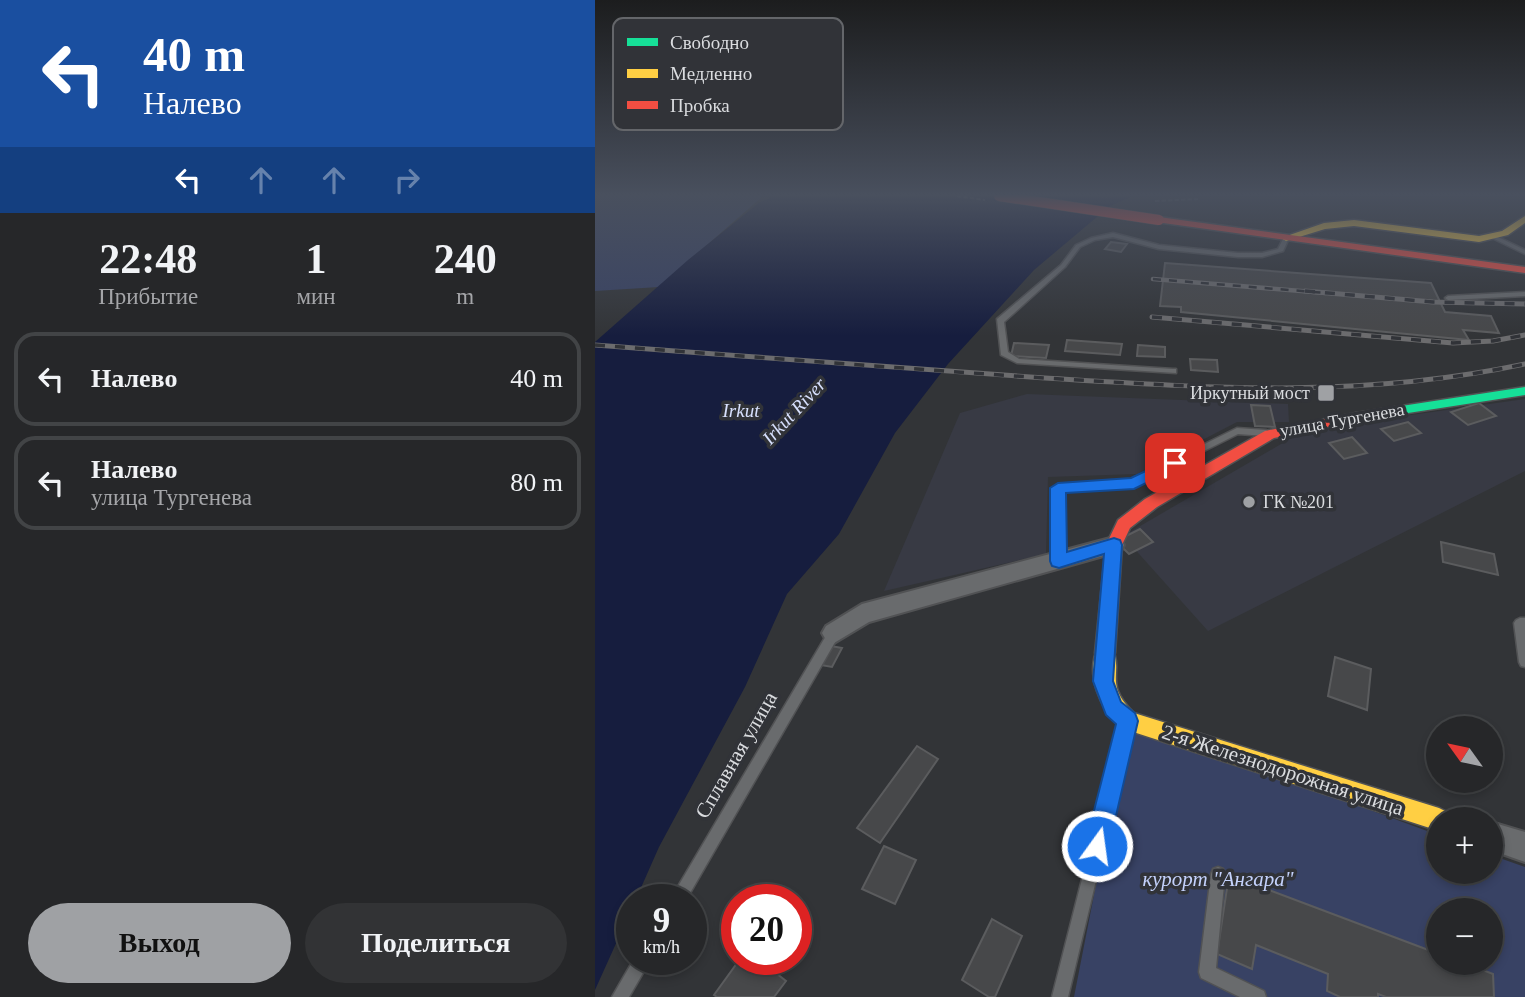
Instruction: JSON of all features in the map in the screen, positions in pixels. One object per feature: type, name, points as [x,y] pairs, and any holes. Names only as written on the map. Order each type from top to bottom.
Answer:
[{"type":"main road","points":[[1317,243],[1496,269],[1525,270]]},
{"type":"main road","points":[[1327,243],[1376,248],[1525,276]]},
{"type":"main road","points":[[1359,243],[1376,248]]},
{"type":"main road","name":"улица Тургенева","points":[[1114,545],[1124,524],[1150,503],[1270,434],[1390,410],[1525,391]]},
{"type":"main road","points":[[1114,545],[1103,681],[1113,708],[1128,721]]},
{"type":"main road","name":"2-я Железнодорожная улица","points":[[1128,721],[1426,816]]},
{"type":"street","points":[[834,633],[862,614],[1114,545]]},
{"type":"street","points":[[1503,840],[1525,847]]},
{"type":"lane","points":[[1085,243],[1078,246],[1063,266],[1000,321],[1004,353],[1017,361],[1173,371]]},
{"type":"lane","points":[[1142,243],[1159,247],[1262,255],[1281,250],[1284,243]]},
{"type":"lane","points":[[1505,243],[1525,252]]},
{"type":"lane","points":[[1448,298],[1525,294]]},
{"type":"lane","points":[[1059,561],[1058,488],[1134,483],[1237,431],[1270,434]]},
{"type":"lane","points":[[1525,623],[1520,622],[1525,662]]},
{"type":"lane","name":"Сплавная улица","points":[[686,884],[834,633]]},
{"type":"lane","points":[[1060,997],[1128,721]]},
{"type":"lane","points":[[1218,874],[1206,972],[1258,997]]},
{"type":"lane","points":[[620,997],[633,975]]},
{"type":"shaded area","points":[[1027,394],[1288,404],[1289,422],[1237,422],[1137,474],[1048,477],[1046,554],[884,591],[960,413]]},
{"type":"shaded area","points":[[1525,399],[1525,471],[1208,631],[1123,536],[1293,437],[1361,422]]},
{"type":"green space","points":[[595,243],[710,243],[659,287],[595,291]]},
{"type":"green space","name":"курорт \"Ангара\"","points":[[1128,721],[1426,831],[1426,884],[1503,884],[1503,859],[1525,867],[1525,997],[1074,997]]},
{"type":"water","name":"Irkut","points":[[710,243],[1067,243],[1034,270],[948,364],[895,433],[839,534],[787,594],[745,687],[659,847],[643,884],[616,884],[616,943],[595,990],[595,342]]},
{"type":"building","points":[[1111,243],[1127,244],[1121,252],[1105,249]]},
{"type":"building","points":[[1165,263],[1431,283],[1445,312],[1491,316],[1499,333],[1463,330],[1469,340],[1181,312],[1181,307],[1160,306]]},
{"type":"building","points":[[1067,340],[1122,344],[1120,355],[1065,351]]},
{"type":"building","points":[[1014,343],[1049,345],[1046,358],[1011,356]]},
{"type":"building","points":[[1138,345],[1165,347],[1165,357],[1137,356]]},
{"type":"building","points":[[1190,359],[1217,360],[1218,372],[1191,370]]},
{"type":"building","points":[[1479,403],[1496,416],[1468,425],[1451,412]]},
{"type":"building","points":[[1251,405],[1270,406],[1275,427],[1255,426]]},
{"type":"building","points":[[1408,422],[1421,433],[1394,441],[1381,429]]},
{"type":"building","points":[[1352,437],[1367,453],[1344,459],[1329,443]]},
{"type":"building","points":[[1140,529],[1153,542],[1129,554],[1116,541]]},
{"type":"building","points":[[1441,542],[1494,554],[1498,575],[1443,562]]},
{"type":"building","points":[[831,646],[842,648],[832,667],[821,665]]},
{"type":"building","points":[[1335,657],[1371,669],[1367,710],[1328,696]]},
{"type":"building","points":[[917,746],[938,759],[880,843],[857,828]]},
{"type":"building","points":[[884,846],[916,860],[895,904],[862,889]]},
{"type":"building","points":[[1229,875],[1426,949],[1426,975],[1493,975],[1494,997],[1386,997],[1378,994],[1378,997],[1340,997],[1327,991],[1328,974],[1256,945],[1252,969],[1217,954]]},
{"type":"building","points":[[992,919],[1022,936],[995,997],[989,997],[962,980]]},
{"type":"building","points":[[728,975],[778,975],[786,981],[774,997],[714,995]]},
{"type":"railway","points":[[1153,279],[1326,293]]},
{"type":"railway","points":[[1305,291],[1433,302],[1525,304]]},
{"type":"railway","points":[[1152,317],[1453,343],[1493,341],[1525,335]]},
{"type":"railway","points":[[595,345],[1045,378],[1226,387],[1285,388],[1404,382],[1525,364]]},
{"type":"traffic: fast","points":[[1356,417],[1525,391]]},
{"type":"traffic: slow","points":[[1105,653],[1104,674],[1107,691],[1114,706],[1128,721],[1426,816]]},
{"type":"traffic: jam","points":[[1324,243],[1525,270]]},
{"type":"traffic: jam","points":[[1105,653],[1114,545],[1124,524],[1151,503],[1270,434],[1356,417]]},
{"type":"place","name":"Иркутный мост","points":[[1326,393]]},
{"type":"place","name":"ГК №201","points":[[1249,502]]},
{"type":"route","points":[[1097,846],[1128,721],[1113,708],[1103,681],[1114,545],[1059,561],[1058,488],[1134,483],[1175,463]]},
{"type":"water label","name":"Irkut River","points":[[794,411]]}]
